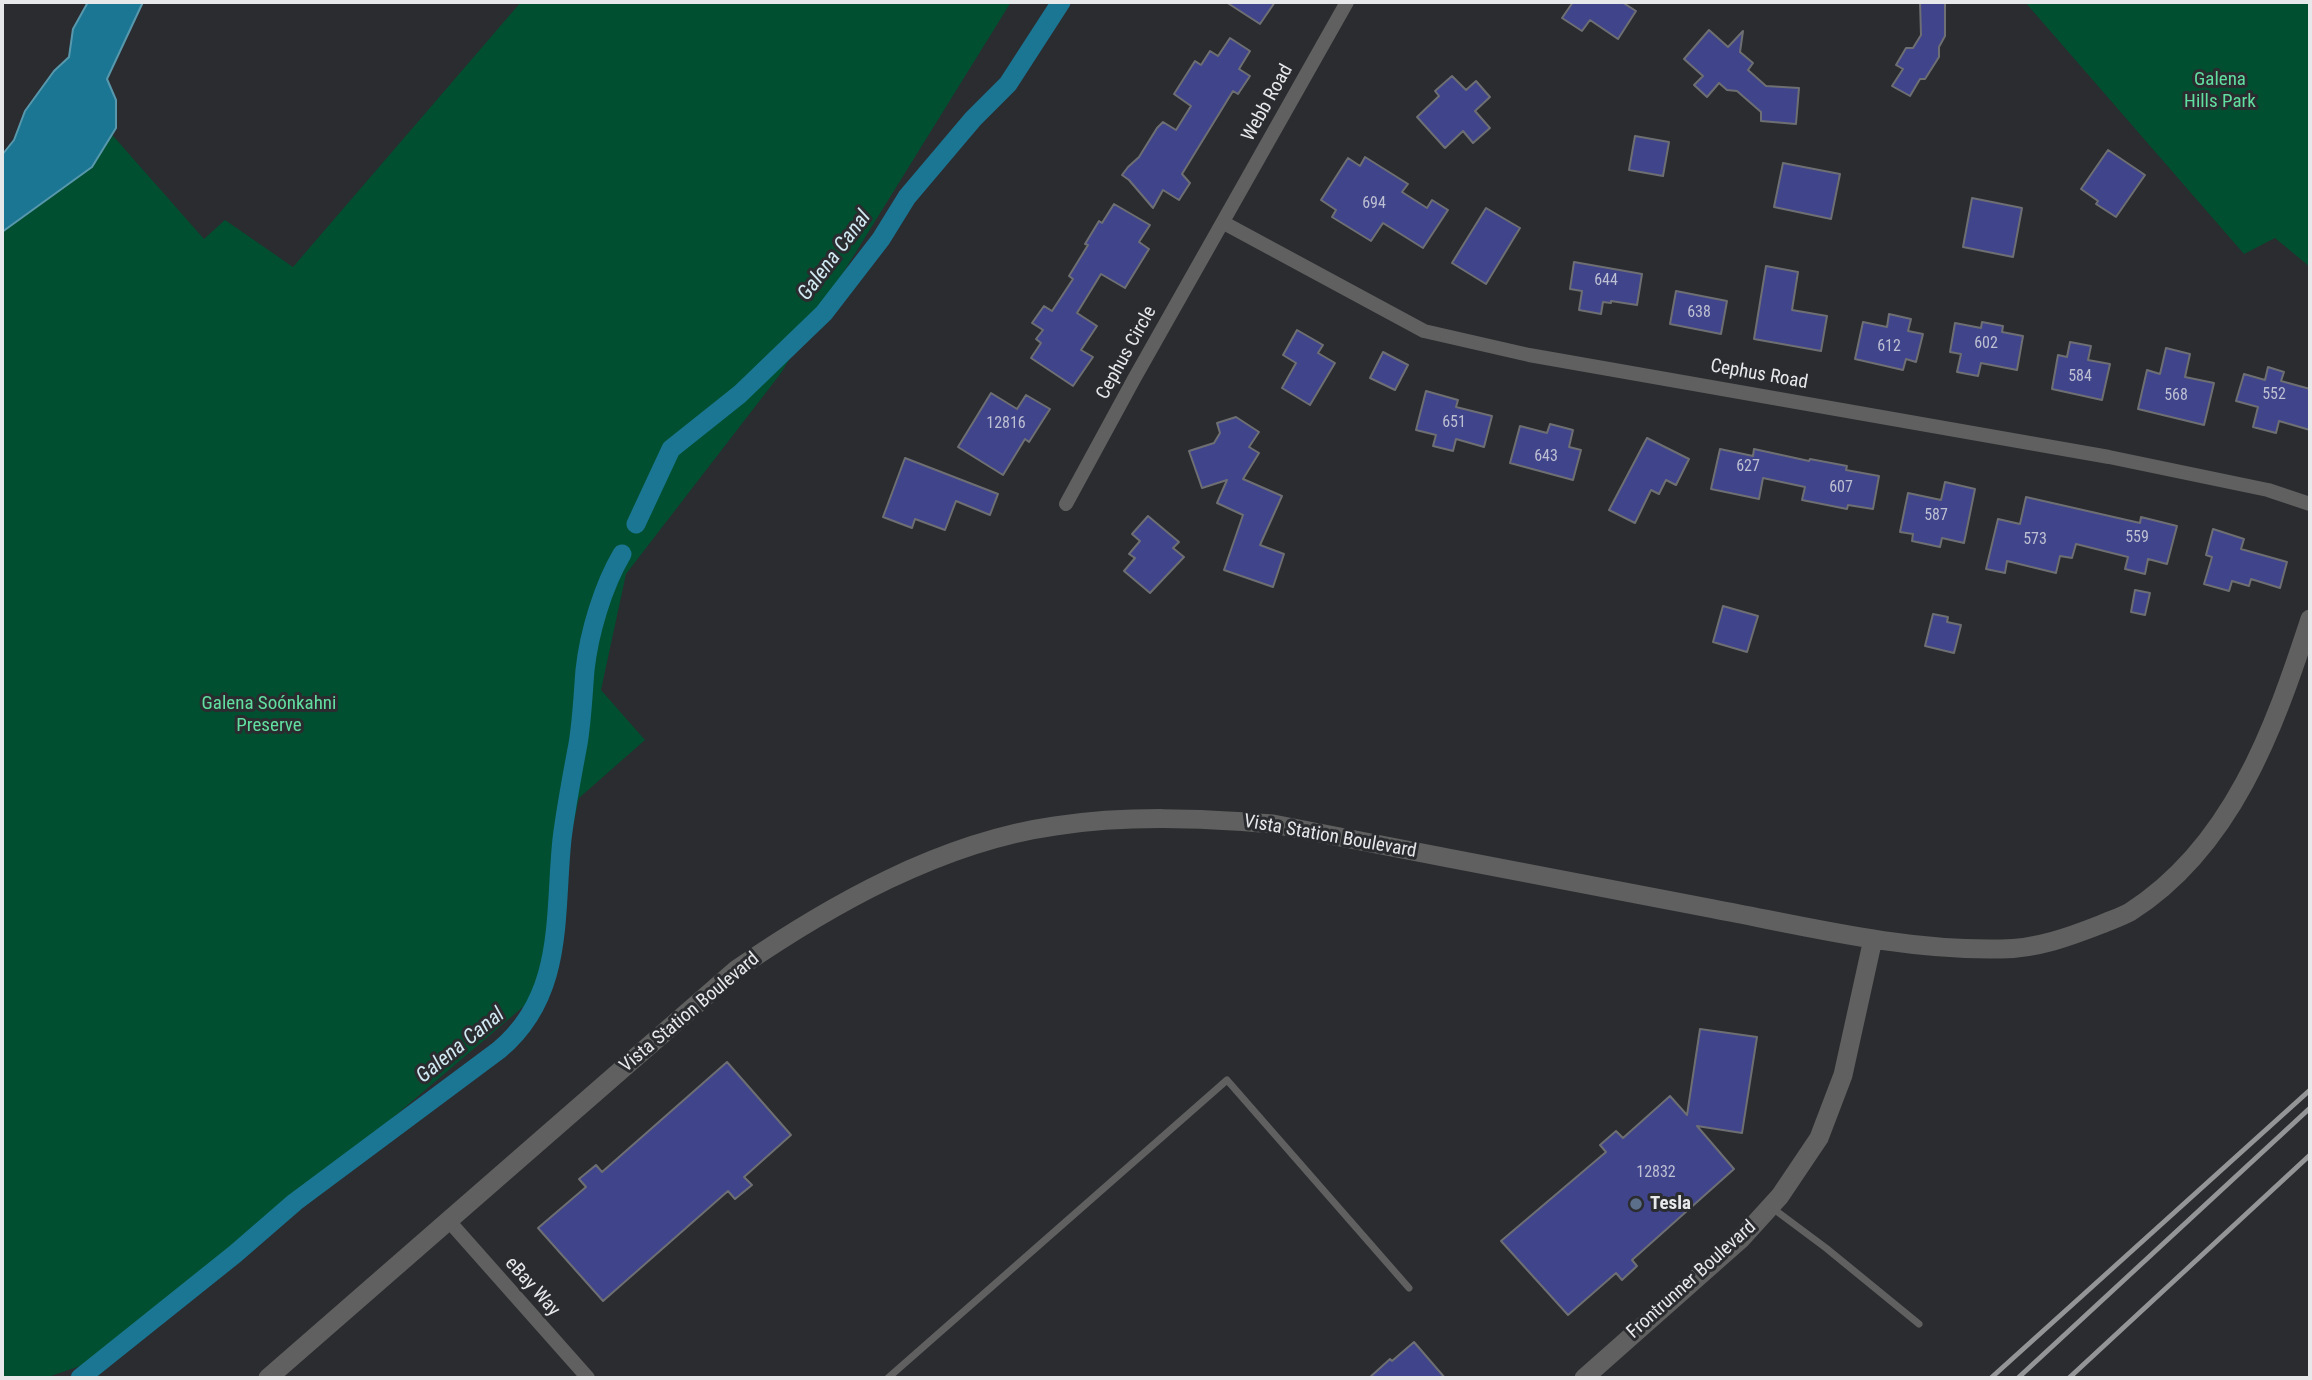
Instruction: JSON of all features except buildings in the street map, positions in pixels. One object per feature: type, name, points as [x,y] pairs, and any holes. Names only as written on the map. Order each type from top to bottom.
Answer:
[{"type":"street","name":"Webb Road","points":[[1224,223],[1347,2]]},
{"type":"street","name":"Cephus Circle","points":[[1066,503],[1224,223]]},
{"type":"street","name":"Cephus Road","points":[[1224,223],[1424,331],[1529,355],[2109,457],[2268,490],[2310,503]]},
{"type":"street","name":"Vista Station Boulevard","points":[[268,1378],[737,969],[815,918],[886,881],[940,858],[1052,826],[1110,820],[1214,819],[1273,824],[1874,939],[2003,950],[2061,940],[2128,913],[2197,854],[2227,814],[2262,751],[2282,705],[2310,619]]},
{"type":"street","name":"Frontrunner Boulevard","points":[[1584,1378],[1740,1240],[1770,1206],[1819,1138],[1843,1075],[1874,939]]},
{"type":"street","name":"eBay Way","points":[[448,1220],[588,1378]]},
{"type":"lane","points":[[888,1378],[1227,1080],[1409,1288]]},
{"type":"lane","points":[[1770,1206],[1919,1324]]},
{"type":"green space","name":"Galena Soónkahni Preserve","points":[[521,2],[1011,2],[781,373],[626,574],[601,690],[645,740],[579,798],[537,995],[115,1354],[45,1378],[2,1378],[2,218],[107,129],[204,239],[225,220],[293,267]]},
{"type":"green space","name":"Galena Hills Park","points":[[2025,2],[2310,2],[2310,267],[2275,238],[2244,254]]},
{"type":"water","points":[[88,2],[143,2],[107,79],[116,100],[116,128],[92,167],[2,232],[2,155],[14,140],[25,111],[54,71],[69,57],[73,29]]},
{"type":"waterway","name":"Galena Canal","points":[[636,524],[671,449],[740,394],[824,313],[881,239],[907,197],[973,119],[1008,84],[1061,2]]},
{"type":"waterway","name":"Galena Canal","points":[[80,1378],[235,1254],[295,1202],[499,1050],[520,1028],[536,1005],[552,953],[562,839],[579,735],[587,656],[603,595],[622,554]]},
{"type":"railway","points":[[1991,1378],[2310,1090]]},
{"type":"railway","points":[[2018,1378],[2310,1108]]},
{"type":"railway","points":[[2069,1378],[2310,1155]]},
{"type":"place","name":"Tesla","points":[[1636,1204]]}]
